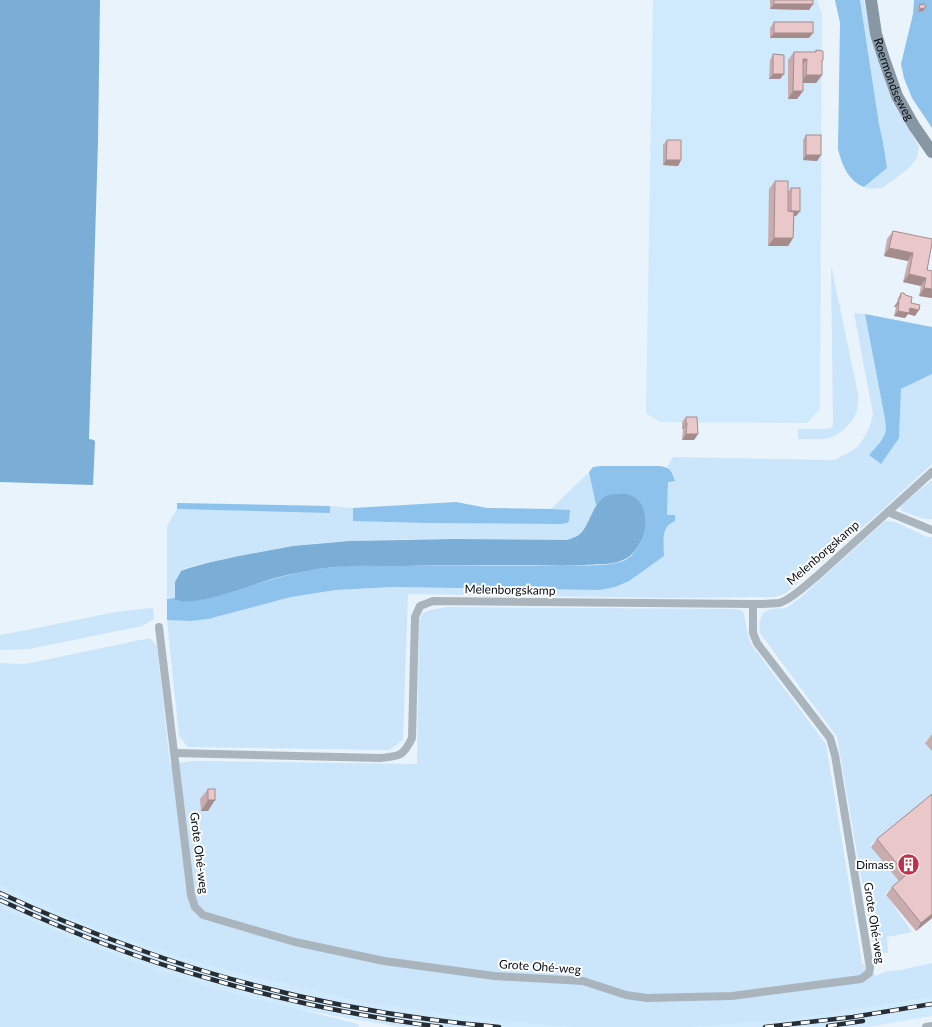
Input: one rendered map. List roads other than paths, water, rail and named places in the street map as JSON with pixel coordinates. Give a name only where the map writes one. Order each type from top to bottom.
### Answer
[{"type":"main road","name":"Roermondseweg","points":[[871,0],[876,34],[897,96],[914,126],[932,152]]},
{"type":"street","name":"Melenborgskamp","points":[[174,753],[380,758],[396,756],[407,749],[412,738],[415,617],[420,606],[433,601],[753,604],[781,602],[798,592],[816,577],[932,472]]},
{"type":"street","points":[[888,512],[932,530]]},
{"type":"street","name":"Grote Ohé-weg","points":[[159,627],[191,895],[194,907],[203,915],[296,942],[384,961],[494,976],[583,981],[626,995],[647,998],[732,996],[861,979],[869,973],[870,968],[835,754],[830,738],[757,643],[753,633],[753,604]]},
{"type":"street","points":[[926,1027],[932,1026]]},
{"type":"railway","points":[[0,893],[98,935],[221,976],[312,999],[359,1008],[405,1016],[499,1027]]},
{"type":"railway","points":[[0,900],[102,943],[154,962],[207,978],[294,1001],[353,1013],[441,1027]]},
{"type":"railway","points":[[765,1027],[853,1017],[932,1004]]},
{"type":"railway","points":[[828,1026],[863,1021]]},
{"type":"place","name":"Dimass","points":[[909,865]]}]
